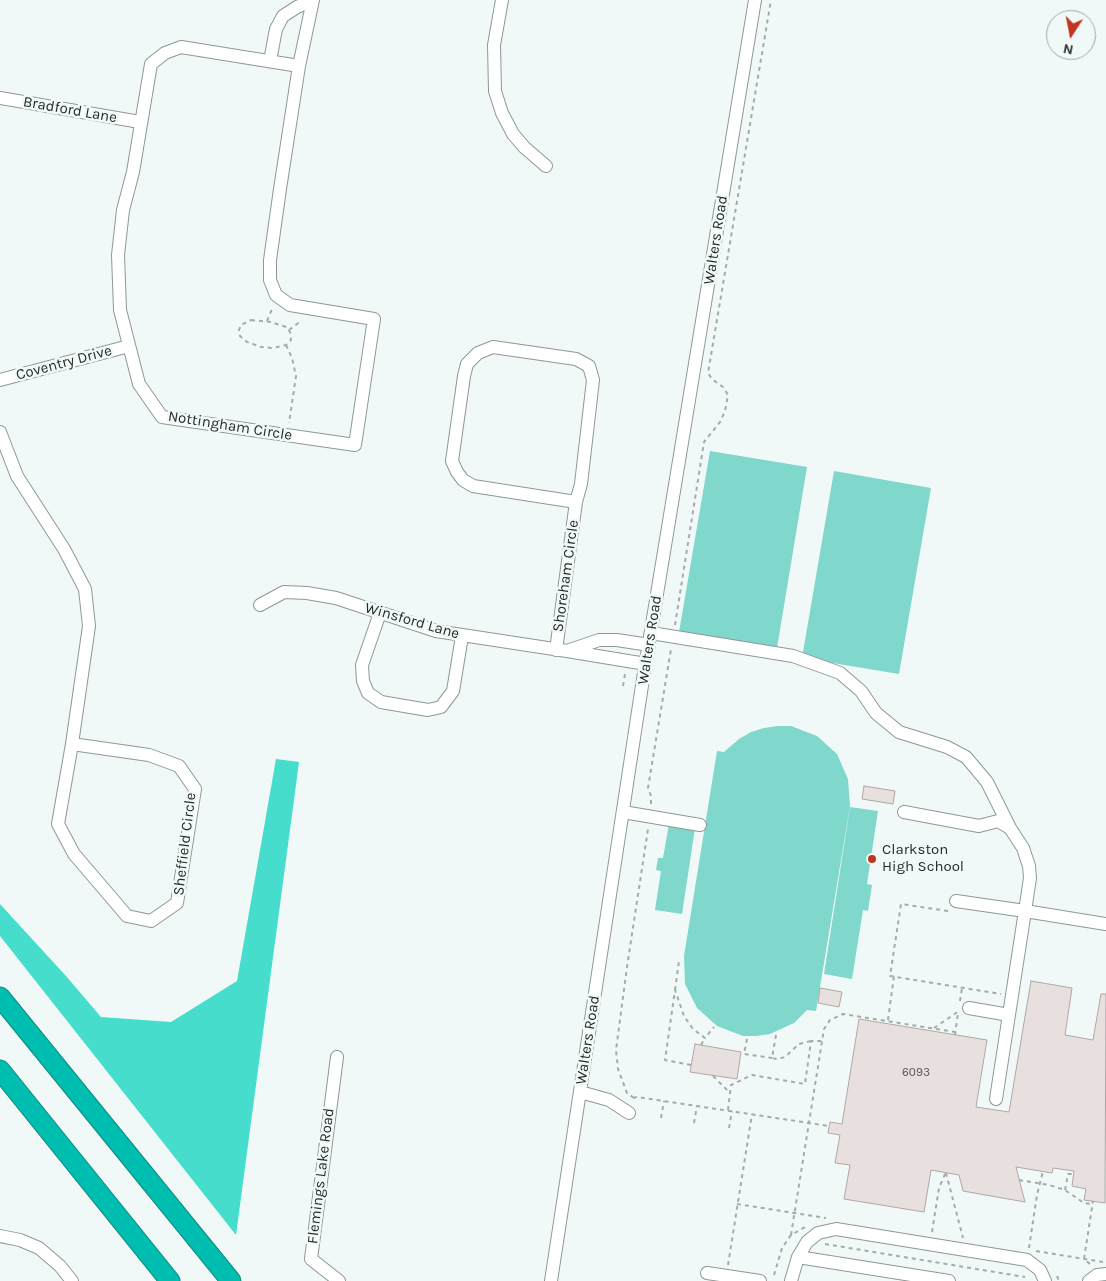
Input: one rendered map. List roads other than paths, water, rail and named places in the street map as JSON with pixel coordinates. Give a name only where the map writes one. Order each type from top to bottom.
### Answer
[{"type":"highway","points":[[0,996],[231,1281]]},
{"type":"highway","points":[[0,1070],[170,1281]]},
{"type":"street","points":[[270,62],[276,29],[283,16],[313,0]]},
{"type":"street","name":"Nottingham Circle","points":[[299,66],[182,47],[165,53],[150,64],[133,172],[123,210],[118,256],[120,310],[139,384],[162,416],[355,445],[374,319],[290,305],[276,295],[270,280],[270,260],[299,66],[313,0]]},
{"type":"street","points":[[502,0],[494,45],[495,91],[502,113],[513,134],[524,147],[546,166]]},
{"type":"street","name":"Walters Road","points":[[551,1281],[646,664],[755,0]]},
{"type":"street","name":"Bradford Lane","points":[[0,98],[140,122]]},
{"type":"street","name":"Coventry Drive","points":[[0,380],[129,346]]},
{"type":"street","name":"Shoreham Circle","points":[[562,650],[576,502],[593,380],[588,366],[576,360],[493,347],[478,353],[467,364],[464,376],[452,461],[457,472],[463,480],[473,486],[576,502]]},
{"type":"street","name":"Sheffield Circle","points":[[0,432],[17,476],[64,549],[85,589],[88,626],[72,744],[58,824],[74,854],[127,916],[151,921],[177,903],[194,789],[179,766],[149,755],[72,744]]},
{"type":"street","name":"Winsford Lane","points":[[260,605],[284,592],[307,592],[336,598],[436,631],[646,664]]},
{"type":"street","points":[[380,613],[362,666],[363,681],[368,694],[382,702],[428,710],[441,707],[453,691],[462,636]]},
{"type":"street","name":"Winsford Lane","points":[[562,650],[600,640],[650,639],[673,636],[793,656],[840,673],[861,691],[876,713],[899,732],[947,747],[966,757],[987,782],[1010,828],[1023,848],[1029,866],[1030,878],[1026,911],[1008,1014],[996,1099]]},
{"type":"street","points":[[623,812],[700,825]]},
{"type":"street","points":[[904,812],[979,826],[998,821],[1010,828]]},
{"type":"street","points":[[956,900],[1106,924]]},
{"type":"street","points":[[964,1010],[1008,1014]]},
{"type":"street","name":"Flemings Lake Road","points":[[337,1057],[311,1258],[339,1281]]},
{"type":"street","points":[[580,1092],[609,1100],[629,1114]]},
{"type":"street","points":[[791,1281],[798,1257],[807,1242],[818,1233],[836,1229],[1027,1260],[1040,1270],[1045,1281]]},
{"type":"street","points":[[0,1236],[20,1240],[39,1248],[60,1266],[72,1281]]},
{"type":"street","points":[[798,1257],[949,1281]]},
{"type":"street","points":[[707,1273],[760,1281]]},
{"type":"street","points":[[1089,1281],[1097,1274],[1106,1274]]},
{"type":"place","name":"Clarkston High School","points":[[872,859]]}]
